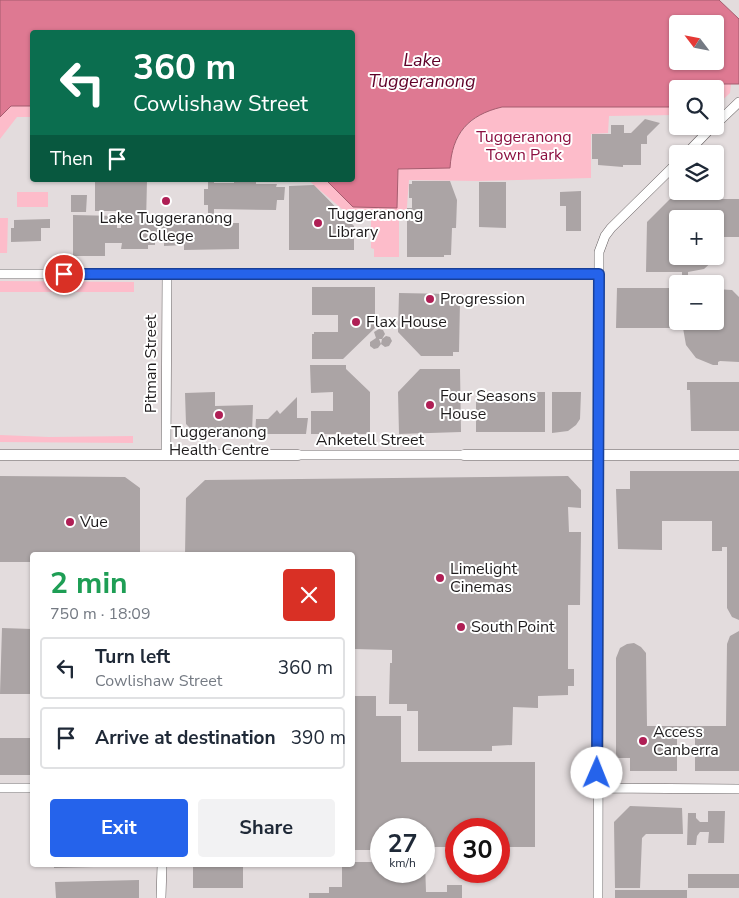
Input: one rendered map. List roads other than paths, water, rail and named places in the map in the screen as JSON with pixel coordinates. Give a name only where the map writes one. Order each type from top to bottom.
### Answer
[{"type":"street","points":[[724,116],[739,102]]},
{"type":"street","points":[[695,145],[705,135]]},
{"type":"street","points":[[598,898],[599,252],[605,236],[669,171]]},
{"type":"street","points":[[0,274],[599,274]]},
{"type":"street","name":"Pitman Street","points":[[166,455],[167,274]]},
{"type":"street","name":"Anketell Street","points":[[0,455],[739,456]]},
{"type":"street","points":[[0,788],[30,788]]},
{"type":"street","points":[[597,788],[739,789]]},
{"type":"street","points":[[161,898],[162,867]]},
{"type":"water","name":"Lake Tuggeranong","points":[[0,0],[719,0],[739,19],[739,84],[724,84],[724,80],[669,80],[669,107],[502,107],[490,111],[471,121],[458,136],[451,156],[450,168],[398,169],[397,208],[353,207],[328,182],[355,182],[355,30],[30,30],[30,106],[11,106],[0,117]]},
{"type":"place","name":"Lake Tuggeranong College","points":[[166,201]]},
{"type":"place","name":"Tuggeranong Library","points":[[318,223]]},
{"type":"place","name":"Progression","points":[[430,299]]},
{"type":"place","name":"Flax House","points":[[356,322]]},
{"type":"place","name":"Four Seasons House","points":[[430,405]]},
{"type":"place","name":"Tuggeranong Health Centre","points":[[219,415]]},
{"type":"place","name":"Vue","points":[[70,522]]},
{"type":"place","name":"Limelight Cinemas","points":[[440,578]]},
{"type":"place","name":"South Point","points":[[461,627]]},
{"type":"place","name":"Access Canberra","points":[[643,741]]},
{"type":"park label","name":"Tuggeranong Town Park","points":[[524,146]]}]
